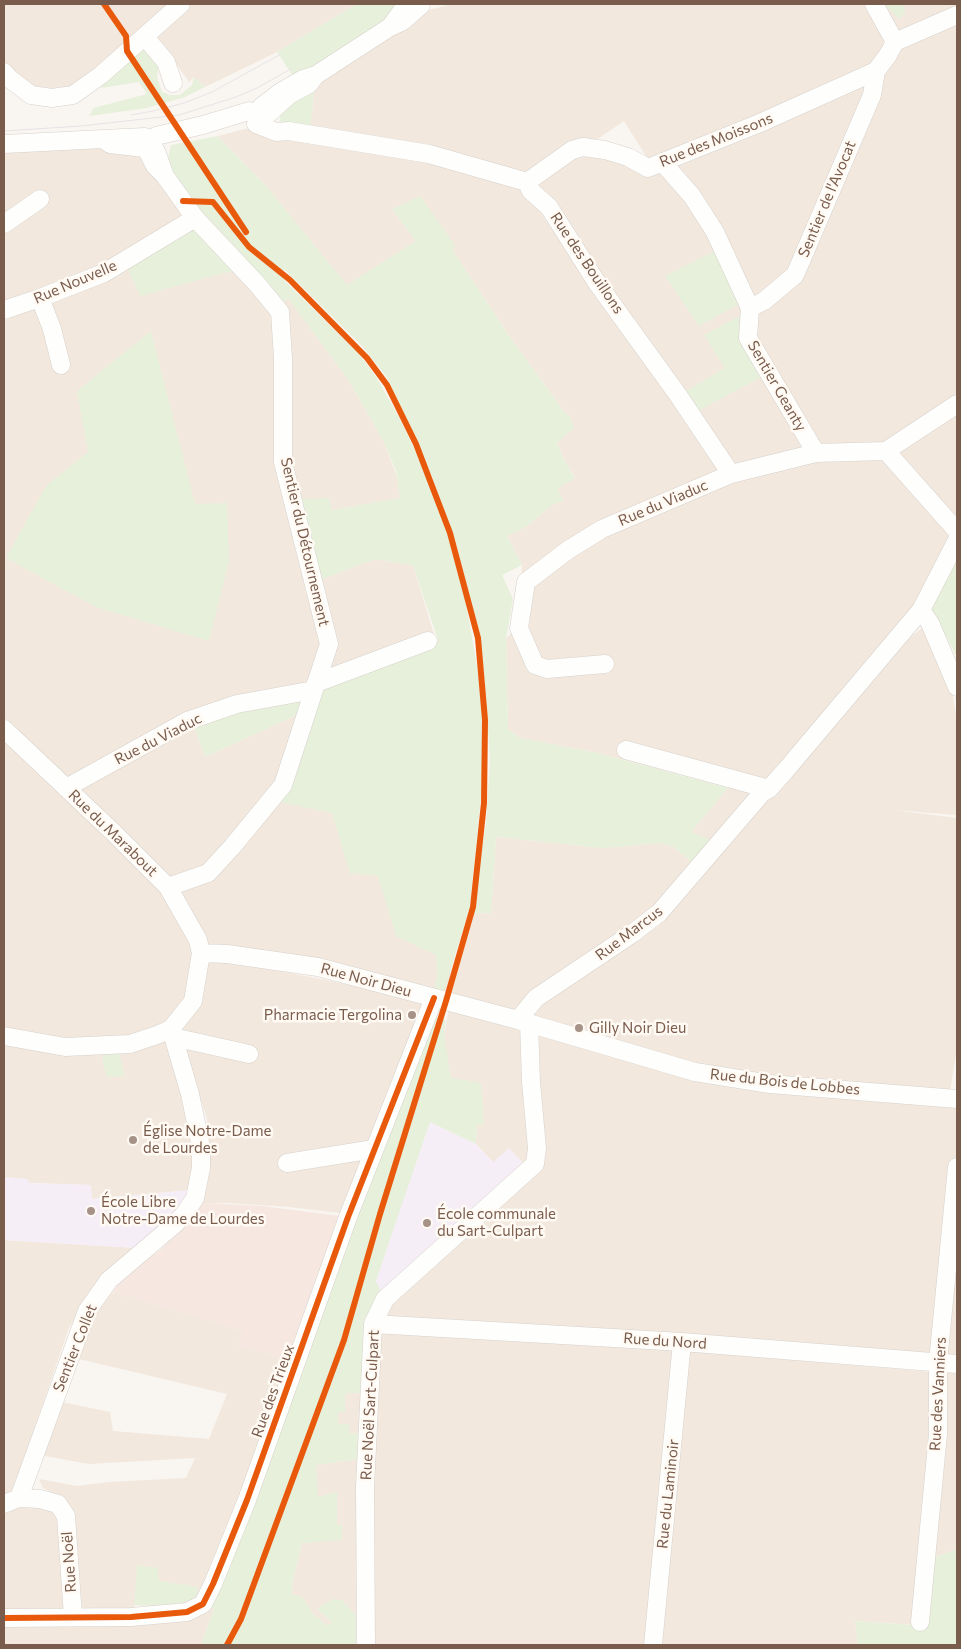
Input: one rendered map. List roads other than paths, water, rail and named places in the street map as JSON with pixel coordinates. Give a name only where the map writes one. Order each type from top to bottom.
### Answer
[{"type":"street","points":[[4,72],[31,95],[52,98],[73,95],[181,4]]},
{"type":"street","points":[[4,144],[103,139],[152,145],[203,126],[258,116],[309,84],[316,75],[390,27],[419,4]]},
{"type":"street","points":[[874,4],[894,42]]},
{"type":"street","points":[[876,71],[888,56],[894,42],[957,15]]},
{"type":"street","points":[[145,36],[166,62],[173,82]]},
{"type":"street","name":"Rue des Moissons","points":[[527,182],[572,150],[583,148],[606,150],[628,157],[648,168],[760,123],[876,71]]},
{"type":"street","name":"Sentier de l'Avocat","points":[[750,308],[764,301],[795,275],[872,95],[876,71]]},
{"type":"street","points":[[258,116],[289,132],[429,154],[527,182]]},
{"type":"street","name":"Sentier du Détournement","points":[[152,145],[156,166],[195,218],[257,284],[280,312],[283,462],[329,644],[283,785],[208,873],[168,887]]},
{"type":"street","name":"Sentier Geanty","points":[[662,162],[692,196],[715,232],[750,308],[748,338],[816,453]]},
{"type":"street","name":"Rue des Bouillons","points":[[527,182],[531,191],[549,207],[598,282],[731,474]]},
{"type":"street","points":[[4,224],[40,199]]},
{"type":"street","name":"Rue Nouvelle","points":[[4,310],[104,273],[195,218]]},
{"type":"street","points":[[40,298],[52,329],[61,365]]},
{"type":"street","points":[[957,404],[886,451],[957,531]]},
{"type":"street","name":"Rue du Viaduc","points":[[605,664],[547,669],[535,665],[519,628],[526,582],[568,550],[602,529],[731,474],[816,453],[886,451]]},
{"type":"street","name":"Rue Marcus","points":[[523,1021],[536,998],[633,933],[659,913],[762,793],[769,789],[921,610],[957,540]]},
{"type":"street","points":[[921,610],[930,623],[957,687]]},
{"type":"street","name":"Rue du Viaduc","points":[[66,788],[187,721],[237,704],[315,686],[428,641]]},
{"type":"street","name":"Rue du Marabout","points":[[4,729],[168,887],[198,940],[201,953]]},
{"type":"street","points":[[626,750],[769,789]]},
{"type":"street","points":[[172,1033],[193,1001],[201,953]]},
{"type":"street","name":"Rue Noir Dieu","points":[[201,953],[235,955],[318,967],[523,1021]]},
{"type":"street","name":"Rue des Trieux","points":[[4,1618],[131,1617],[187,1612],[203,1604],[247,1500],[348,1217],[434,998]]},
{"type":"street","name":"Rue du Bois de Lobbes","points":[[523,1021],[695,1072],[770,1084],[957,1099]]},
{"type":"street","name":"Rue Noël Sart-Culpart","points":[[366,1645],[365,1487],[373,1324],[385,1299],[534,1164],[536,1148],[531,1082],[523,1021]]},
{"type":"street","points":[[4,1036],[65,1047],[130,1044],[172,1033],[249,1054]]},
{"type":"street","name":"Sentier Collet","points":[[11,1501],[87,1311],[109,1280],[175,1224],[195,1198],[202,1168],[201,1147],[192,1103],[172,1033]]},
{"type":"street","points":[[287,1163],[374,1149]]},
{"type":"street","name":"Rue des Vanniers","points":[[920,1622],[938,1434],[938,1362],[957,1166]]},
{"type":"street","name":"Rue du Nord","points":[[373,1324],[682,1342],[957,1364]]},
{"type":"street","name":"Rue du Laminoir","points":[[653,1645],[682,1342]]},
{"type":"street","name":"Rue Noël","points":[[11,1501],[40,1498],[58,1504],[66,1516],[72,1617]]},
{"type":"tram line","points":[[131,115],[184,103],[212,92],[281,54]]},
{"type":"tram line","points":[[4,131],[81,126],[179,115],[236,97],[257,88],[291,69]]},
{"type":"place","name":"Pharmacie Tergolina","points":[[412,1015]]},
{"type":"place","name":"Gilly Noir Dieu","points":[[579,1028]]},
{"type":"place","name":"Église Notre-Dame de Lourdes","points":[[133,1140]]},
{"type":"place","name":"École Libre Notre-Dame de Lourdes","points":[[91,1211]]},
{"type":"place","name":"École communale du Sart-Culpart","points":[[427,1223]]}]
